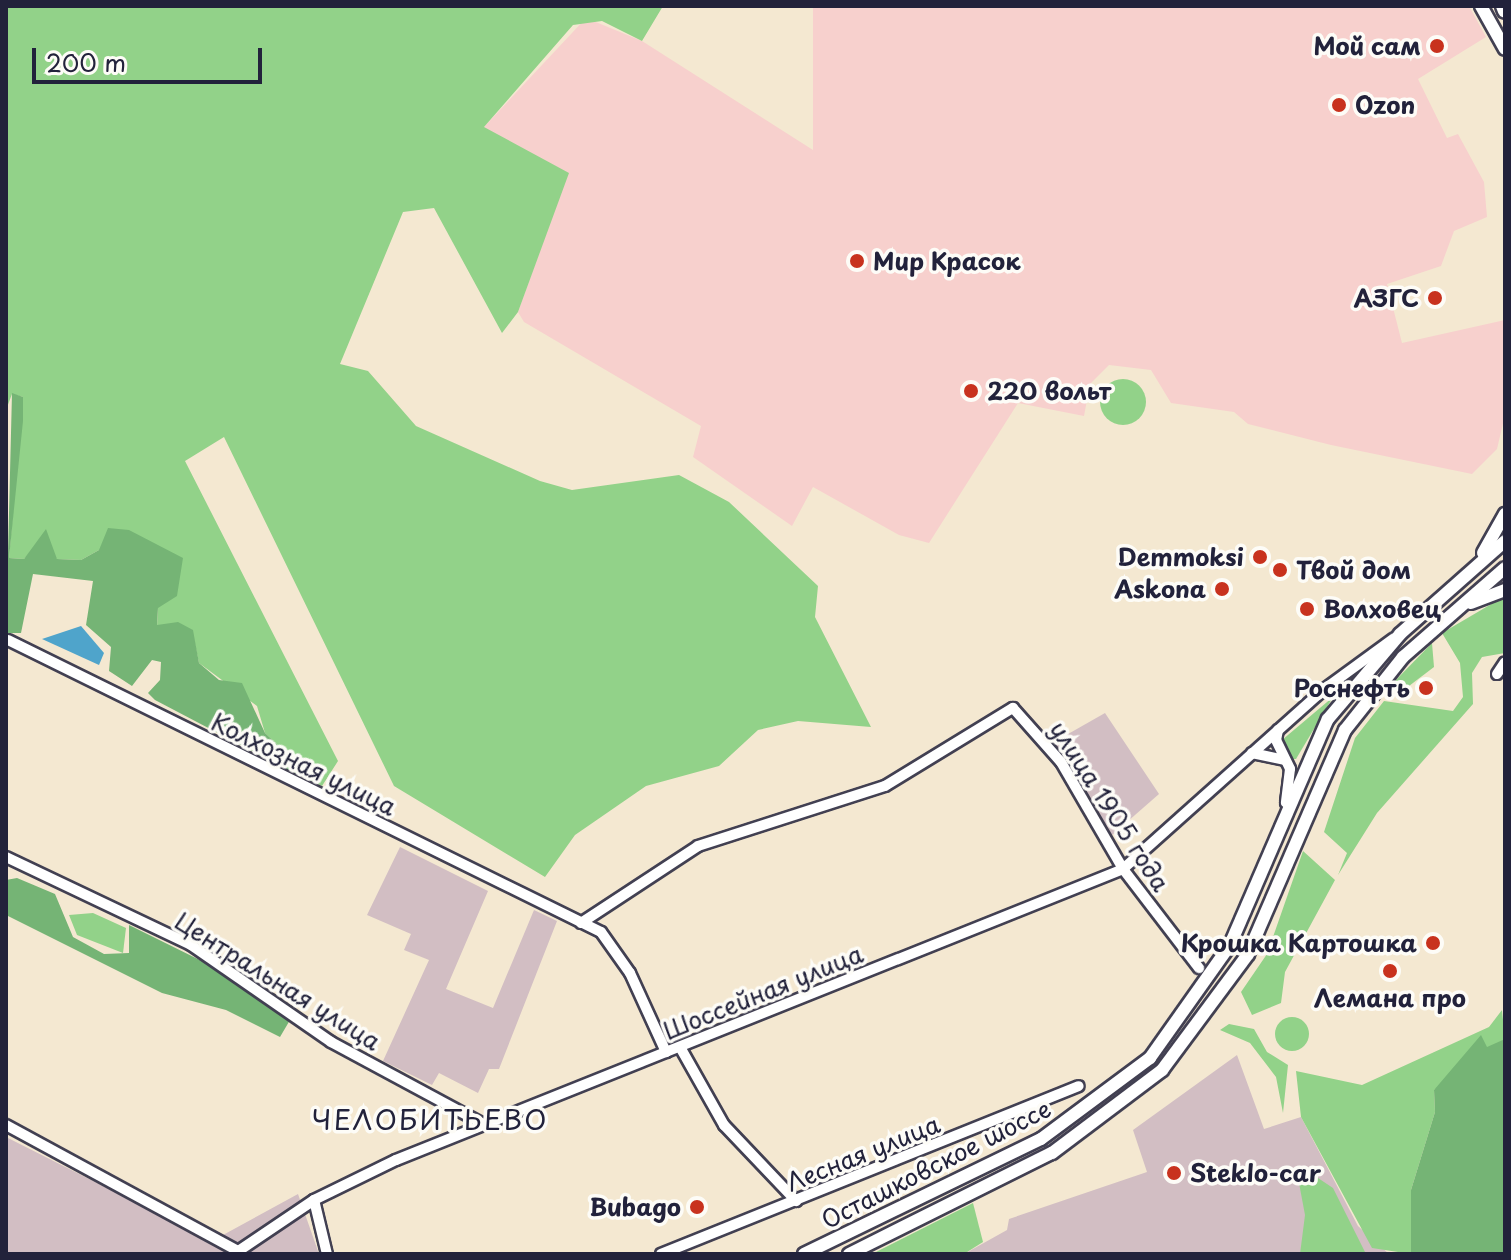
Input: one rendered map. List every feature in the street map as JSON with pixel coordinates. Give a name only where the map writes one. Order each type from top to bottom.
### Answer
[{"type":"main road","points":[[1481,6],[1505,49]]},
{"type":"main road","points":[[1460,579],[1505,514]]},
{"type":"main road","points":[[1460,579],[1505,541]]},
{"type":"main road","points":[[1441,620],[1505,568]]},
{"type":"main road","name":"Осташковское шоссе","points":[[804,1254],[1041,1139],[1150,1058],[1230,945],[1286,803],[1328,719],[1400,634],[1460,579]]},
{"type":"main road","points":[[1441,620],[1505,584]]},
{"type":"main road","points":[[1478,599],[1505,590]]},
{"type":"main road","name":"Осташковское шоссе","points":[[849,1254],[1052,1153],[1162,1070],[1248,954],[1345,730],[1441,620]]},
{"type":"street","name":"Шоссейная улица","points":[[236,1252],[314,1200],[483,1124],[1123,869],[1279,728],[1400,634]]},
{"type":"street","name":"Колхозная улица","points":[[8,640],[601,932]]},
{"type":"street","points":[[1497,674],[1505,662]]},
{"type":"street","name":"улица 1905 года","points":[[599,918],[645,877],[698,846],[885,786],[1013,708],[1061,762],[1123,869],[1199,968]]},
{"type":"street","points":[[1279,728],[1284,760],[1290,769],[1286,803]]},
{"type":"street","points":[[1252,753],[1284,760]]},
{"type":"street","name":"Центральная улица","points":[[6,857],[191,945],[331,1042],[483,1124]]},
{"type":"street","points":[[581,923],[599,918],[601,932],[630,973],[666,1052]]},
{"type":"street","points":[[680,1047],[724,1125],[796,1201]]},
{"type":"street","name":"Лесная улица","points":[[661,1254],[1079,1086]]},
{"type":"street","points":[[6,1125],[236,1252]]},
{"type":"street","points":[[314,1200],[327,1254]]},
{"type":"shaded area","points":[[813,6],[1469,6],[1486,37],[1418,79],[1447,138],[1458,134],[1484,182],[1487,217],[1454,231],[1441,266],[1387,284],[1402,343],[1505,320],[1505,415],[1497,449],[1472,474],[1331,445],[1248,424],[1234,412],[1171,403],[1151,370],[1109,365],[1090,384],[1084,416],[1018,403],[929,543],[899,535],[813,487],[792,526],[693,457],[701,426],[524,322],[518,312],[568,173],[483,128],[586,18],[642,41],[813,150]]},
{"type":"shaded area","points":[[1105,713],[1159,794],[1111,836],[1054,742]]},
{"type":"shaded area","points":[[400,847],[488,891],[446,989],[493,1008],[534,910],[557,921],[499,1069],[489,1069],[478,1093],[439,1073],[432,1085],[383,1061],[429,960],[404,950],[411,934],[367,915]]},
{"type":"shaded area","points":[[1237,1055],[1264,1129],[1301,1117],[1358,1226],[1389,1254],[964,1254],[1007,1230],[1009,1219],[1147,1172],[1133,1130]]},
{"type":"shaded area","points":[[6,1137],[212,1241],[298,1194],[319,1254],[6,1254]]},
{"type":"green space","points":[[6,6],[663,6],[642,41],[602,21],[573,25],[484,127],[569,173],[518,312],[502,333],[434,208],[403,212],[340,364],[368,371],[416,426],[540,481],[572,490],[679,475],[729,502],[818,586],[815,617],[871,727],[798,721],[758,730],[719,766],[646,786],[575,835],[545,877],[394,786],[224,437],[185,461],[338,761],[322,786],[292,772],[295,761],[265,733],[257,706],[199,663],[192,630],[157,626],[158,608],[99,550],[81,560],[57,559],[40,543],[24,559],[9,558],[23,397],[12,394],[6,410]]},
{"type":"green space","points":[[1123,379],[1139,386],[1146,402],[1139,418],[1123,425],[1107,418],[1100,402],[1107,386]]},
{"type":"green space","points":[[12,393],[23,397],[23,421],[9,558],[24,559],[46,529],[57,559],[81,560],[99,550],[108,528],[129,530],[183,558],[177,596],[158,608],[157,625],[178,622],[193,630],[199,663],[219,680],[242,683],[265,733],[295,761],[292,772],[155,700],[148,693],[160,680],[161,662],[152,660],[132,686],[109,671],[111,647],[86,625],[93,581],[33,574],[21,633],[6,633]]},
{"type":"green space","points":[[1505,596],[1505,653],[1482,657],[1472,673],[1473,704],[1377,813],[1338,875],[1347,853],[1324,832],[1355,738],[1384,701],[1453,711],[1463,697],[1460,663],[1442,633]]},
{"type":"green space","points":[[1432,643],[1434,667],[1409,686],[1392,684]]},
{"type":"green space","points":[[1333,697],[1296,759],[1289,759],[1282,740]]},
{"type":"green space","points":[[1303,851],[1335,880],[1285,972],[1281,1003],[1252,1015],[1241,992],[1267,954]]},
{"type":"green space","points":[[17,878],[55,894],[73,937],[104,954],[129,953],[129,925],[228,974],[290,1020],[280,1037],[226,1010],[162,993],[6,915],[6,880]]},
{"type":"green space","points":[[93,913],[126,928],[123,953],[77,935],[69,915]]},
{"type":"green space","points":[[1502,1010],[1505,1039],[1434,1090],[1435,1112],[1411,1190],[1411,1254],[1372,1248],[1301,1117],[1296,1071],[1362,1085],[1489,1027]]},
{"type":"green space","points":[[1292,1017],[1304,1022],[1309,1034],[1304,1046],[1292,1051],[1280,1046],[1275,1034],[1280,1022]]},
{"type":"green space","points":[[1229,1024],[1254,1029],[1267,1052],[1288,1065],[1283,1113],[1276,1077],[1250,1043],[1220,1030]]},
{"type":"green space","points":[[1481,1035],[1487,1047],[1505,1039],[1505,1254],[1411,1254],[1411,1190],[1435,1112],[1434,1090]]},
{"type":"green space","points":[[1318,1178],[1333,1188],[1366,1254],[1300,1254],[1305,1215],[1299,1183]]},
{"type":"green space","points":[[973,1203],[983,1242],[964,1254],[872,1254]]},
{"type":"water","points":[[81,626],[104,653],[99,665],[42,639]]},
{"type":"place","name":"Мой сам","points":[[1437,46]]},
{"type":"place","name":"Ozon","points":[[1339,105]]},
{"type":"place","name":"Мир Красок","points":[[857,261]]},
{"type":"place","name":"АЗГС","points":[[1435,298]]},
{"type":"place","name":"220 вольт","points":[[971,391]]},
{"type":"place","name":"Demmoksi","points":[[1260,557]]},
{"type":"place","name":"Твой дом","points":[[1280,570]]},
{"type":"place","name":"Askona","points":[[1222,589]]},
{"type":"place","name":"Волховец","points":[[1307,609]]},
{"type":"place","name":"Роснефть","points":[[1426,688]]},
{"type":"place","name":"Крошка Картошка","points":[[1433,943]]},
{"type":"place","name":"Лемана про","points":[[1390,971]]},
{"type":"place","name":"Steklo-car","points":[[1174,1173]]},
{"type":"place","name":"Bubago","points":[[697,1207]]},
{"type":"district","name":"ЧЕЛОБИТЬЕВО","points":[[430,1119]]}]
